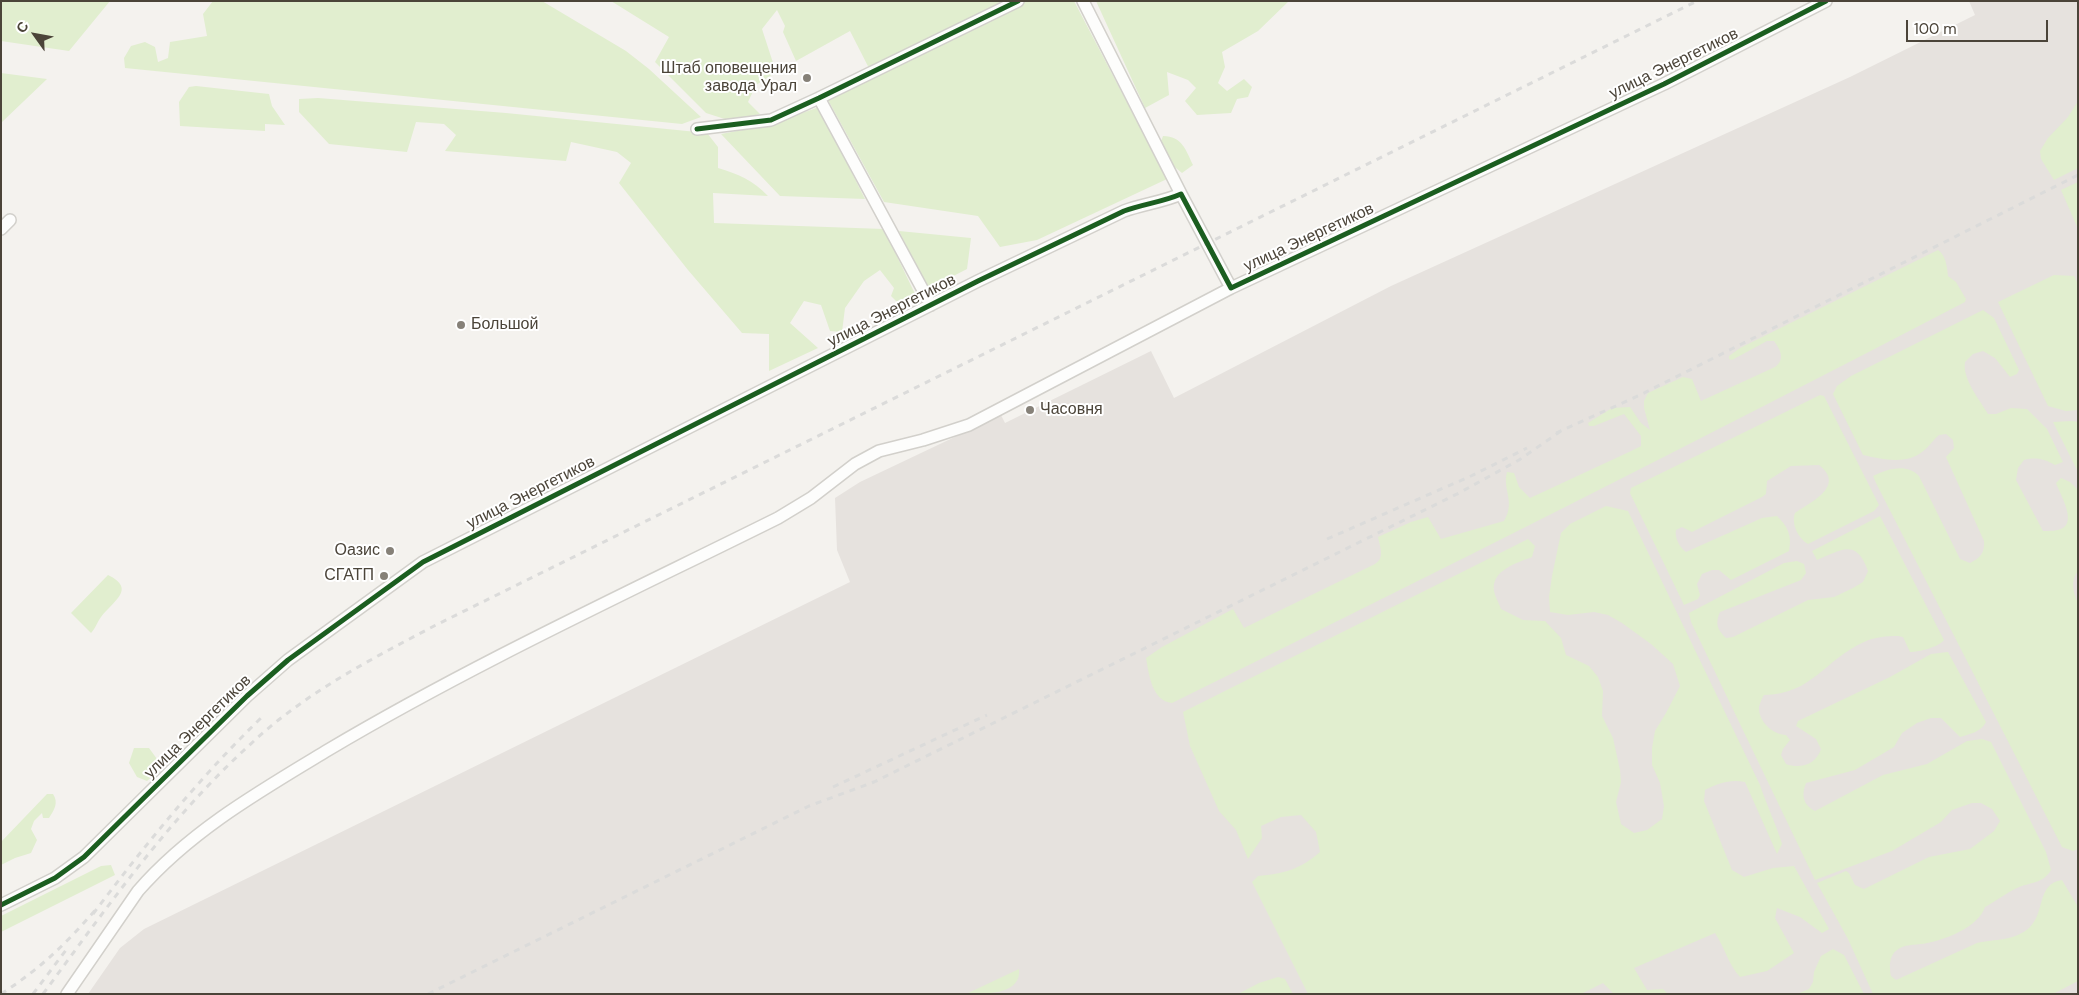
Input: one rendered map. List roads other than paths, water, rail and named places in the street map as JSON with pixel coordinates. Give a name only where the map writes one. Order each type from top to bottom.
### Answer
[{"type":"street","points":[[697,129],[771,120],[1018,1]]},
{"type":"street","points":[[1083,1],[1181,194]]},
{"type":"street","name":"улица Энергетиков","points":[[1,905],[55,878],[84,857],[247,696],[288,660],[423,562],[931,305],[1124,211],[1181,194],[1231,288],[1664,84],[1826,1]]},
{"type":"street","points":[[819,98],[931,305]]},
{"type":"street","points":[[1,229],[10,220]]},
{"type":"street","points":[[66,994],[138,891],[148,880],[188,842],[240,803],[386,716],[478,665],[778,518],[811,498],[855,464],[879,452],[969,425],[1231,288]]},
{"type":"railway","points":[[43,994],[137,868],[214,779],[274,724],[339,678],[434,626],[1697,1]]},
{"type":"railway","points":[[1556,433],[1640,395],[2078,175]]},
{"type":"railway","points":[[428,994],[809,806],[874,782],[1459,493],[1519,460],[1561,431]]},
{"type":"railway","points":[[1327,539],[1471,476],[1527,448]]},
{"type":"railway","points":[[833,787],[987,715]]},
{"type":"railway","points":[[93,914],[173,812],[262,717]]},
{"type":"railway","points":[[1,994],[29,975],[52,955],[97,908]]},
{"type":"railway","points":[[33,994],[69,946]]},
{"type":"place","name":"Штаб оповещения завода Урал","points":[[807,78]]},
{"type":"place","name":"Большой","points":[[461,325]]},
{"type":"place","name":"Часовня","points":[[1030,410]]},
{"type":"place","name":"Оазис","points":[[390,551]]},
{"type":"place","name":"СГАТП","points":[[384,576]]}]
